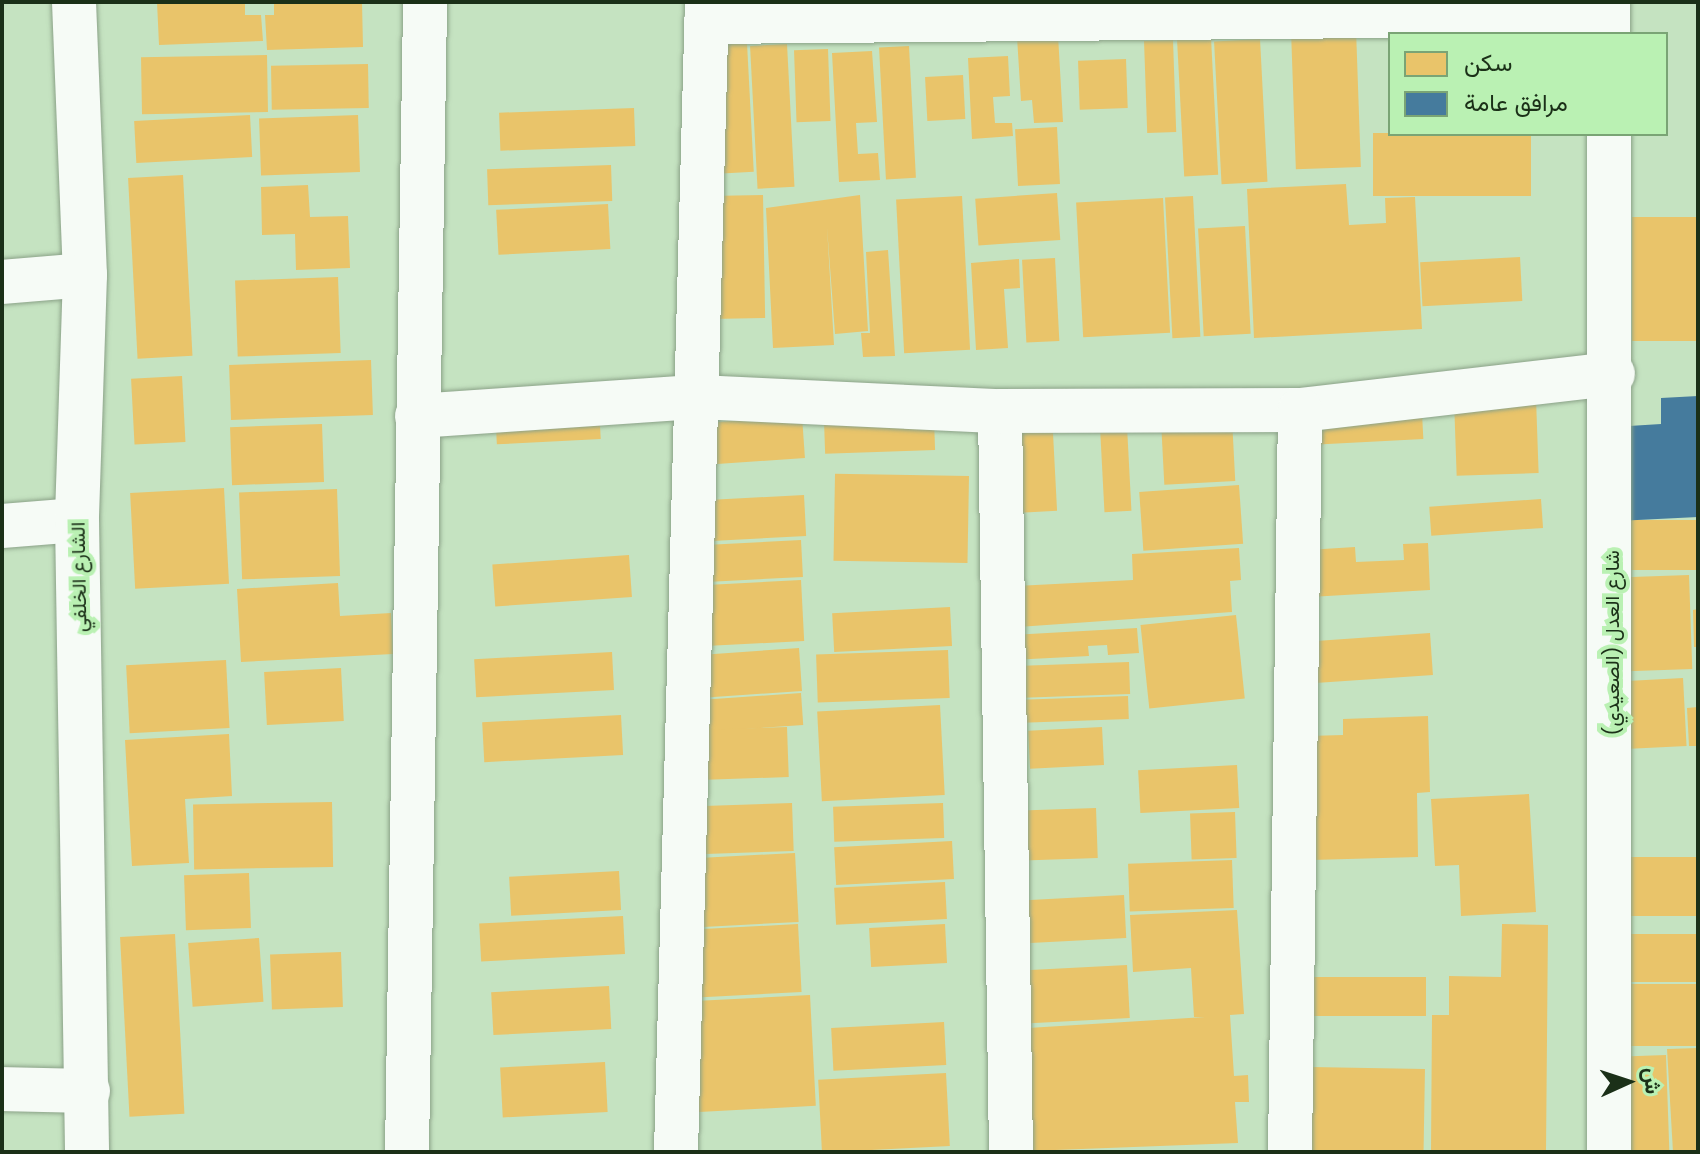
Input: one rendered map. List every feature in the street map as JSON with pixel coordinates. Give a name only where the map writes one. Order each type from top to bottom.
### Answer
[{"type":"street","name":"الشارع الخلفي","points":[[74,2],[85,275],[77,520],[87,1152]]},
{"type":"street","points":[[407,1152],[425,2]]},
{"type":"street","points":[[676,1152],[707,12],[1608,17]]},
{"type":"street","name":"شارع العدل (الصعيدي)","points":[[1609,136],[1613,374],[1609,1152]]},
{"type":"street","points":[[2,282],[85,275]]},
{"type":"street","points":[[417,416],[698,397],[1000,411],[1300,410],[1613,374]]},
{"type":"street","points":[[1290,1152],[1300,410]]},
{"type":"street","points":[[1000,411],[1011,1152]]},
{"type":"street","points":[[2,526],[77,520]]},
{"type":"street","points":[[2,1089],[88,1091]]},
{"type":"building: سكن","points":[[157,2],[245,2],[245,15],[261,15],[263,41],[159,45]]},
{"type":"building: سكن","points":[[274,2],[362,2],[363,47],[267,50],[265,15],[274,15]]},
{"type":"building: سكن","points":[[1356,29],[1361,167],[1296,169],[1291,31]]},
{"type":"building: سكن","points":[[1058,35],[1063,122],[1034,123],[1032,100],[1021,101],[1017,37]]},
{"type":"building: سكن","points":[[1211,38],[1218,175],[1184,177],[1177,40]]},
{"type":"building: سكن","points":[[1260,39],[1267,182],[1222,184],[1214,41]]},
{"type":"building: سكن","points":[[1173,40],[1176,132],[1147,133],[1144,41]]},
{"type":"building: سكن","points":[[747,43],[754,172],[695,175],[688,46]]},
{"type":"building: سكن","points":[[787,44],[794,187],[758,189],[750,46]]},
{"type":"building: سكن","points":[[909,46],[916,178],[886,179],[879,48]]},
{"type":"building: سكن","points":[[828,49],[831,121],[797,122],[794,50]]},
{"type":"building: سكن","points":[[872,51],[877,122],[856,123],[858,154],[878,153],[880,180],[839,182],[832,53]]},
{"type":"building: سكن","points":[[267,55],[268,112],[142,114],[141,57]]},
{"type":"building: سكن","points":[[1008,56],[1010,96],[993,97],[995,123],[1012,123],[1013,136],[972,139],[968,58]]},
{"type":"building: سكن","points":[[1126,59],[1128,108],[1080,110],[1078,61]]},
{"type":"building: سكن","points":[[368,64],[369,108],[272,110],[271,66]]},
{"type":"building: سكن","points":[[963,75],[965,119],[927,121],[925,77]]},
{"type":"building: سكن","points":[[634,108],[635,146],[500,151],[499,113]]},
{"type":"building: سكن","points":[[250,115],[252,157],[136,163],[134,121]]},
{"type":"building: سكن","points":[[358,115],[360,172],[261,175],[259,118]]},
{"type":"building: سكن","points":[[1057,127],[1060,184],[1018,186],[1015,129]]},
{"type":"building: سكن","points":[[1373,133],[1388,133],[1388,136],[1531,136],[1531,196],[1373,196]]},
{"type":"building: سكن","points":[[611,165],[612,201],[488,205],[487,169]]},
{"type":"building: سكن","points":[[183,175],[192,356],[138,359],[128,178]]},
{"type":"building: سكن","points":[[1346,184],[1349,225],[1386,223],[1385,198],[1415,197],[1422,329],[1254,338],[1247,189]]},
{"type":"building: سكن","points":[[308,185],[310,217],[348,216],[350,268],[296,270],[295,234],[262,235],[261,187]]},
{"type":"building: سكن","points":[[1057,193],[1060,240],[978,246],[975,199]]},
{"type":"building: سكن","points":[[763,195],[765,318],[698,319],[696,196]]},
{"type":"building: سكن","points":[[860,195],[868,331],[835,334],[827,227],[834,345],[773,348],[766,208]]},
{"type":"building: سكن","points":[[962,196],[970,350],[904,353],[896,199]]},
{"type":"building: سكن","points":[[1193,196],[1200,337],[1172,338],[1165,197]]},
{"type":"building: سكن","points":[[1163,198],[1170,333],[1083,337],[1076,203]]},
{"type":"building: سكن","points":[[608,204],[610,249],[499,255],[496,210]]},
{"type":"building: سكن","points":[[1632,217],[1698,217],[1698,341],[1632,341]]},
{"type":"building: سكن","points":[[1245,226],[1251,334],[1204,336],[1198,228]]},
{"type":"building: سكن","points":[[888,250],[895,356],[863,357],[861,333],[870,333],[866,252]]},
{"type":"building: سكن","points":[[1520,257],[1522,301],[1422,306],[1420,262]]},
{"type":"building: سكن","points":[[1055,258],[1059,341],[1026,343],[1022,260]]},
{"type":"building: سكن","points":[[1019,259],[1020,288],[1004,289],[1008,348],[976,350],[971,263]]},
{"type":"building: سكن","points":[[338,277],[341,353],[238,357],[235,281]]},
{"type":"building: سكن","points":[[371,360],[373,415],[231,420],[229,365]]},
{"type":"building: سكن","points":[[182,376],[185,442],[135,445],[131,379]]},
{"type":"building: سكن","points":[[598,387],[601,439],[497,444],[494,392]]},
{"type":"building: سكن","points":[[1421,394],[1423,439],[1309,445],[1306,400]]},
{"type":"building: سكن","points":[[1536,398],[1539,473],[1457,476],[1454,401]]},
{"type":"building: سكن","points":[[1126,407],[1131,511],[1104,512],[1099,408]]},
{"type":"building: سكن","points":[[1052,414],[1057,511],[1010,513],[1005,416]]},
{"type":"building: سكن","points":[[802,416],[805,458],[681,467],[678,425]]},
{"type":"building: سكن","points":[[934,419],[935,450],[825,454],[824,423]]},
{"type":"building: سكن","points":[[1232,419],[1235,481],[1164,485],[1161,423]]},
{"type":"building: سكن","points":[[322,424],[324,482],[232,485],[230,427]]},
{"type":"building: سكن","points":[[835,474],[969,476],[967,563],[834,561]]},
{"type":"building: سكن","points":[[1239,485],[1243,544],[1143,551],[1139,492]]},
{"type":"building: سكن","points":[[224,488],[229,584],[135,589],[130,493]]},
{"type":"building: سكن","points":[[337,489],[340,576],[242,579],[239,492]]},
{"type":"building: سكن","points":[[804,495],[806,536],[678,543],[676,502]]},
{"type":"building: سكن","points":[[1541,499],[1543,528],[1431,536],[1429,507]]},
{"type":"building: سكن","points":[[1619,520],[1698,520],[1698,570],[1619,570]]},
{"type":"building: سكن","points":[[801,540],[803,577],[673,584],[671,547]]},
{"type":"building: سكن","points":[[1428,543],[1430,590],[1310,597],[1307,550],[1355,547],[1356,562],[1404,560],[1403,544]]},
{"type":"building: سكن","points":[[1239,548],[1241,580],[1230,581],[1232,612],[1018,627],[1016,586],[1133,580],[1132,554]]},
{"type":"building: سكن","points":[[629,555],[632,597],[495,606],[492,565]]},
{"type":"building: سكن","points":[[1689,575],[1692,669],[1620,671],[1617,578]]},
{"type":"building: سكن","points":[[801,580],[804,641],[676,648],[673,587]]},
{"type":"building: سكن","points":[[338,583],[340,616],[391,613],[393,654],[241,662],[237,589]]},
{"type":"building: سكن","points":[[950,607],[952,646],[834,652],[832,613]]},
{"type":"building: سكن","points":[[1698,609],[1698,647],[1694,647],[1693,610]]},
{"type":"building: سكن","points":[[1236,615],[1245,699],[1149,709],[1141,625]]},
{"type":"building: سكن","points":[[1137,628],[1139,653],[1108,655],[1107,645],[1088,646],[1089,656],[1013,660],[1011,635]]},
{"type":"building: سكن","points":[[1430,633],[1433,675],[1308,684],[1305,642]]},
{"type":"building: سكن","points":[[799,648],[802,691],[674,700],[671,657]]},
{"type":"building: سكن","points":[[948,650],[950,698],[818,703],[816,655]]},
{"type":"building: سكن","points":[[612,652],[614,690],[476,697],[474,659]]},
{"type":"building: سكن","points":[[226,660],[230,728],[130,733],[126,665]]},
{"type":"building: سكن","points":[[1129,662],[1130,694],[1012,698],[1011,666]]},
{"type":"building: سكن","points":[[341,668],[344,721],[267,725],[264,672]]},
{"type":"building: سكن","points":[[1683,678],[1687,746],[1631,749],[1627,681]]},
{"type":"building: سكن","points":[[801,693],[803,725],[677,734],[674,702]]},
{"type":"building: سكن","points":[[1128,696],[1129,719],[1023,723],[1022,700]]},
{"type":"building: سكن","points":[[940,705],[945,795],[822,801],[817,711]]},
{"type":"building: سكن","points":[[1698,707],[1698,746],[1689,746],[1687,708]]},
{"type":"building: سكن","points":[[621,715],[623,755],[484,762],[482,722]]},
{"type":"building: سكن","points":[[1428,716],[1430,792],[1417,793],[1418,857],[1312,860],[1308,736],[1343,735],[1343,719]]},
{"type":"building: سكن","points":[[787,727],[789,777],[678,781],[676,731]]},
{"type":"building: سكن","points":[[1102,727],[1104,765],[1030,769],[1028,731]]},
{"type":"building: سكن","points":[[229,734],[232,796],[185,799],[189,863],[132,866],[125,740]]},
{"type":"building: سكن","points":[[1237,765],[1239,808],[1140,813],[1138,770]]},
{"type":"building: سكن","points":[[1529,794],[1536,912],[1461,916],[1459,865],[1435,866],[1431,799]]},
{"type":"building: سكن","points":[[332,802],[333,867],[194,869],[193,804]]},
{"type":"building: سكن","points":[[792,803],[794,851],[676,855],[674,807]]},
{"type":"building: سكن","points":[[943,803],[944,838],[834,842],[833,807]]},
{"type":"building: سكن","points":[[1096,808],[1098,858],[1024,861],[1022,811]]},
{"type":"building: سكن","points":[[1235,812],[1237,858],[1192,860],[1190,814]]},
{"type":"building: سكن","points":[[952,841],[954,879],[836,885],[834,847]]},
{"type":"building: سكن","points":[[795,853],[799,922],[680,928],[676,859]]},
{"type":"building: سكن","points":[[1617,857],[1698,857],[1698,916],[1617,916]]},
{"type":"building: سكن","points":[[1232,860],[1234,908],[1130,912],[1128,864]]},
{"type":"building: سكن","points":[[619,871],[621,910],[511,916],[509,877]]},
{"type":"building: سكن","points":[[249,873],[251,928],[186,930],[184,875]]},
{"type":"building: سكن","points":[[945,882],[947,919],[836,925],[834,888]]},
{"type":"building: سكن","points":[[1124,895],[1126,938],[1001,944],[999,902]]},
{"type":"building: سكن","points":[[1237,910],[1244,1014],[1230,1015],[1234,1076],[1248,1075],[1249,1102],[1235,1102],[1238,1143],[1005,1152],[998,1030],[1205,1017],[1194,1017],[1191,968],[1133,972],[1130,915]]},
{"type":"building: سكن","points":[[623,916],[625,954],[481,961],[479,924]]},
{"type":"building: سكن","points":[[798,924],[802,992],[683,998],[679,930]]},
{"type":"building: سكن","points":[[945,924],[947,963],[871,967],[869,928]]},
{"type":"building: سكن","points":[[1502,924],[1548,925],[1546,1152],[1431,1152],[1432,1015],[1449,1015],[1449,976],[1501,977]]},
{"type":"building: سكن","points":[[175,934],[184,1114],[129,1117],[120,937]]},
{"type":"building: سكن","points":[[1624,934],[1698,934],[1698,982],[1624,982]]},
{"type":"building: سكن","points":[[259,938],[263,1002],[193,1007],[188,943]]},
{"type":"building: سكن","points":[[341,952],[343,1007],[272,1009],[270,954]]},
{"type":"building: سكن","points":[[1127,965],[1130,1018],[1016,1024],[1013,971]]},
{"type":"building: سكن","points":[[1302,977],[1426,977],[1426,1016],[1302,1016]]},
{"type":"building: سكن","points":[[1628,984],[1698,984],[1698,1046],[1628,1046]]},
{"type":"building: سكن","points":[[609,986],[611,1029],[493,1035],[491,992]]},
{"type":"building: سكن","points":[[810,995],[816,1106],[676,1113],[670,1002]]},
{"type":"building: سكن","points":[[944,1022],[946,1065],[833,1071],[831,1028]]},
{"type":"building: سكن","points":[[1698,1048],[1698,1152],[1673,1152],[1667,1049]]},
{"type":"building: سكن","points":[[1666,1055],[1669,1152],[1613,1152],[1610,1057]]},
{"type":"building: سكن","points":[[605,1062],[608,1112],[503,1117],[500,1067]]},
{"type":"building: سكن","points":[[1311,1067],[1425,1069],[1424,1152],[1310,1152]]},
{"type":"building: سكن","points":[[946,1073],[950,1146],[822,1152],[818,1080]]},
{"type":"building: مرافق عامة","points":[[1698,396],[1698,517],[1617,521],[1613,427],[1661,424],[1661,398]]}]
